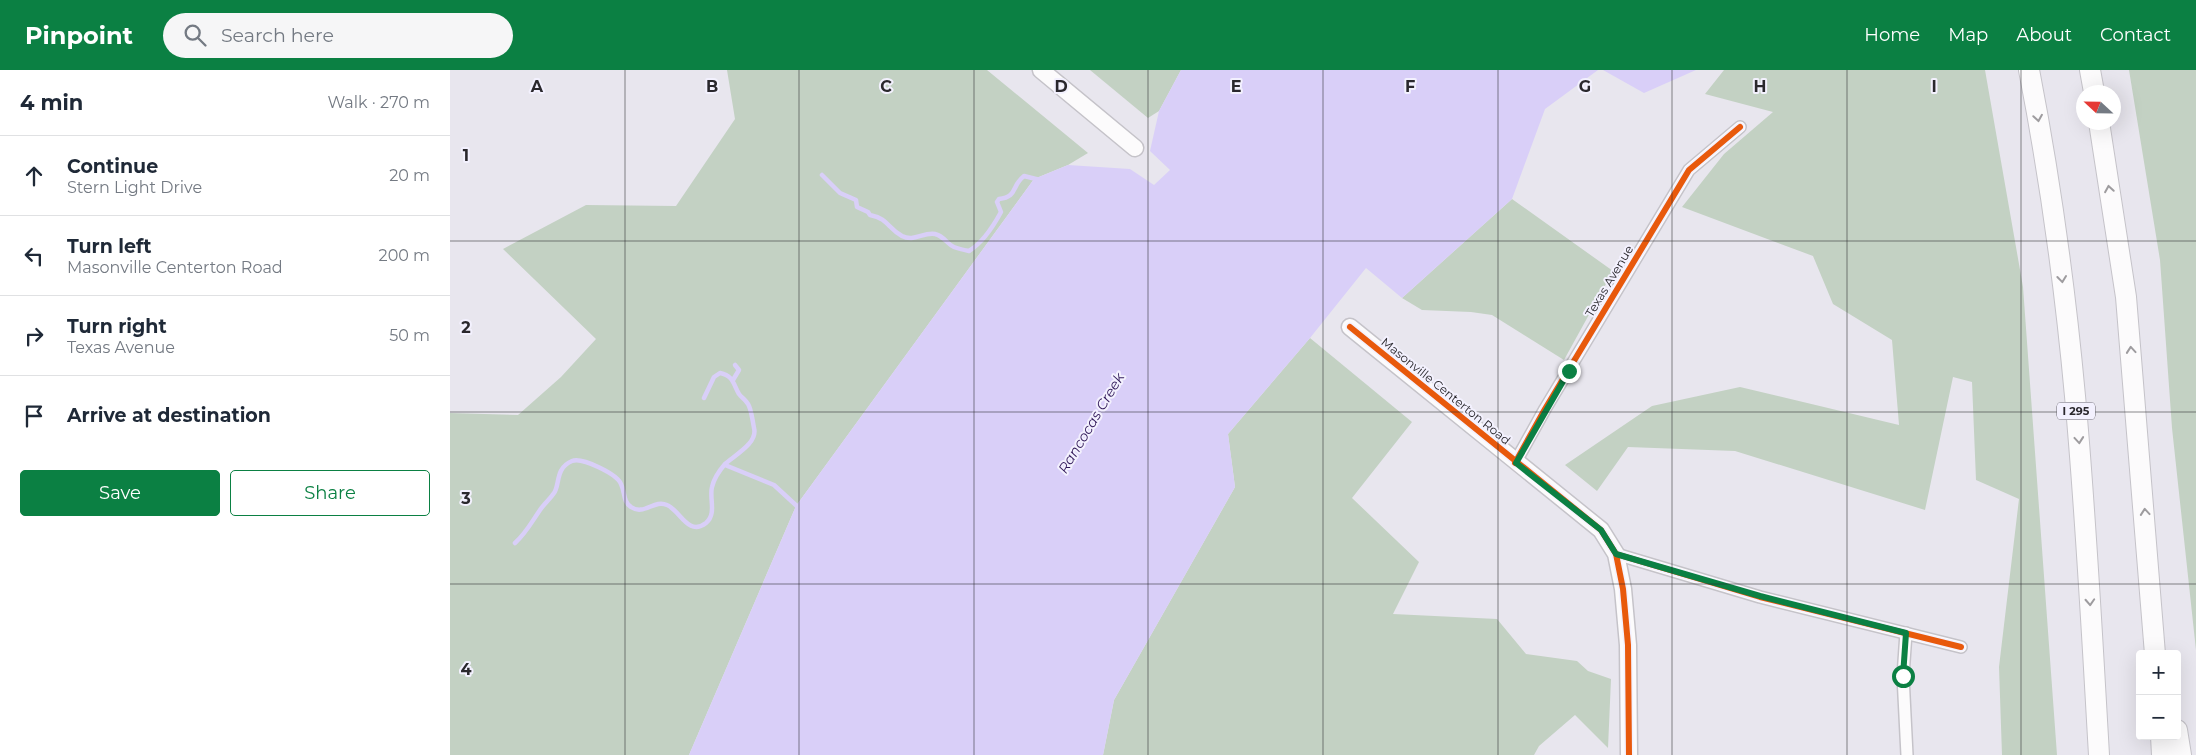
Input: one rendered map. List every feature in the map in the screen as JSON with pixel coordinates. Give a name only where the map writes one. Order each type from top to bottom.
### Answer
[{"type":"highway","name":"I 295","points":[[2029,70],[2053,218],[2072,363],[2085,516],[2100,755]]},
{"type":"highway","points":[[2090,70],[2093,85]]},
{"type":"highway","points":[[2100,130],[2126,297],[2149,560],[2155,650]]},
{"type":"highway","points":[[2149,560],[2163,650]]},
{"type":"highway","points":[[2161,740],[2162,755]]},
{"type":"highway","points":[[2179,740],[2181,755]]},
{"type":"street","points":[[1042,70],[1135,148]]},
{"type":"street","name":"Texas Avenue","points":[[1516,463],[1545,409],[1689,170],[1740,127]]},
{"type":"street","name":"Masonville Centerton Road","points":[[1350,328],[1601,530],[1616,554]]},
{"type":"street","points":[[1629,755],[1628,645],[1623,590],[1616,554],[1760,596],[1961,647]]},
{"type":"street","points":[[1906,633],[1903,676],[1907,755]]},
{"type":"green space","points":[[727,70],[987,70],[1088,153],[1068,165],[1034,179],[796,506],[689,755],[450,755],[450,413],[518,415],[561,377],[596,339],[503,249],[586,205],[676,206],[735,119]]},
{"type":"green space","points":[[1090,70],[1181,70],[1159,111],[1148,118]]},
{"type":"green space","points":[[1724,70],[1985,70],[2023,287],[2057,755],[2002,755],[1999,667],[2019,499],[1976,480],[1972,382],[1953,377],[1925,510],[1735,451],[1628,447],[1597,491],[1565,465],[1652,406],[1740,387],[1899,425],[1892,340],[1833,304],[1813,256],[1682,207],[1724,154],[1773,112],[1705,94]]},
{"type":"green space","points":[[2129,70],[2196,70],[2196,650],[2172,428],[2160,260]]},
{"type":"green space","points":[[1512,199],[1613,271],[1564,360],[1492,315],[1422,310],[1402,298]]},
{"type":"green space","points":[[1310,338],[1412,422],[1352,498],[1419,562],[1393,614],[1497,619],[1526,654],[1577,661],[1588,671],[1611,679],[1608,748],[1575,715],[1539,746],[1534,755],[1103,755],[1114,700],[1235,487],[1228,434]]},
{"type":"water","name":"Rancocas Creek","points":[[1181,70],[1598,70],[1545,109],[1512,199],[1402,298],[1366,268],[1310,338],[1228,434],[1235,487],[1114,700],[1103,755],[689,755],[796,506],[1034,179],[1068,165],[1130,169],[1154,185],[1170,170],[1150,151],[1159,111]]},
{"type":"water","points":[[1603,70],[1696,70],[1644,93]]},
{"type":"waterway","points":[[822,175],[840,193],[856,200],[857,207],[885,221],[902,236],[911,238],[935,234],[941,236],[954,247],[969,251],[983,239],[1001,212],[997,202],[999,199],[1009,196],[1024,176],[1040,180]]},
{"type":"waterway","points":[[733,380],[739,370],[735,365]]},
{"type":"waterway","points":[[515,543],[556,490],[560,472],[567,464],[577,460],[599,467],[618,480],[624,497],[631,507],[640,510],[658,504],[667,505],[689,525],[694,527],[706,523],[711,515],[711,491],[715,478],[725,464],[740,453],[753,439],[754,428],[749,406],[725,374],[720,373],[714,377],[704,398]]},
{"type":"waterway","points":[[725,465],[774,485],[800,509]]},
{"type":"cycle path","points":[[1515,463],[1545,409],[1689,170],[1740,127]]},
{"type":"cycle path","points":[[1350,327],[1601,530],[1616,554],[1623,589],[1628,645],[1629,755]]},
{"type":"cycle path","points":[[1616,554],[1760,597],[1961,647]]},
{"type":"route","points":[[1569,371],[1545,409],[1516,463],[1601,530],[1616,554],[1804,608],[1906,633],[1903,676]]}]
